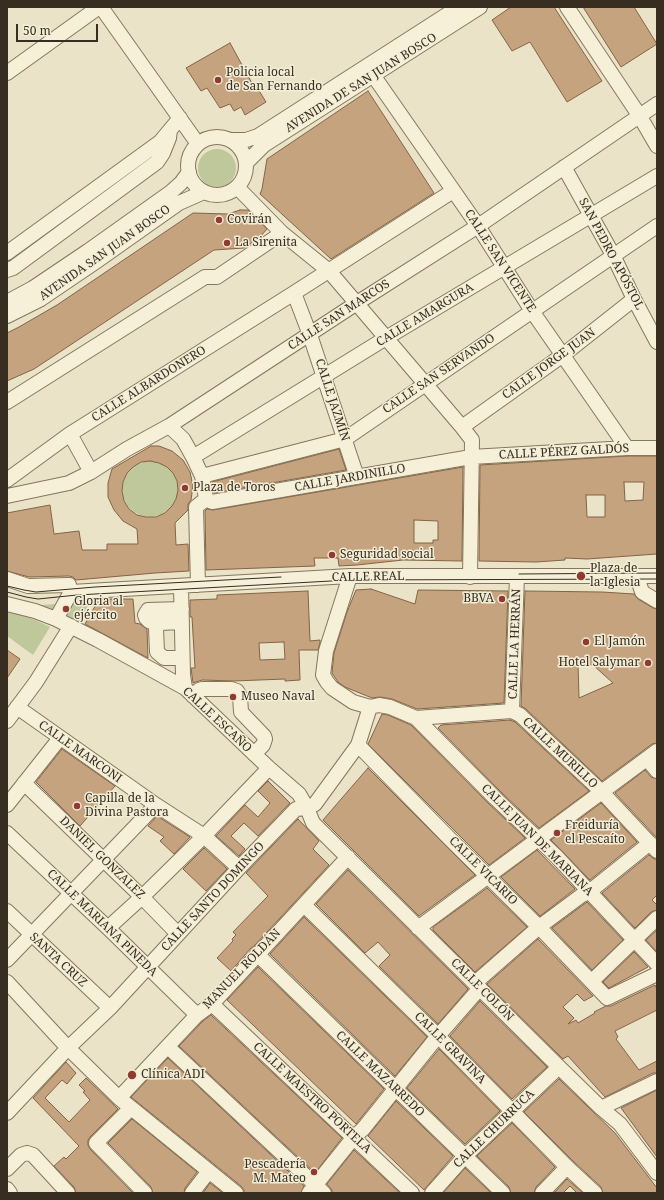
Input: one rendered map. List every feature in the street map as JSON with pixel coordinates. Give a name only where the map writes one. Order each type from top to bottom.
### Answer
[{"type":"street","points":[[7,73],[100,7],[198,144]]},
{"type":"street","name":"AVENIDA DE SAN JUAN BOSCO","points":[[231,140],[246,140],[258,136],[459,7]]},
{"type":"street","name":"AVENIDA DE SAN JUAN BOSCO","points":[[246,163],[264,145],[480,7]]},
{"type":"street","points":[[567,7],[639,115],[657,146]]},
{"type":"street","name":"CALLE SAN VICENTE","points":[[373,75],[407,119],[532,311],[626,448]]},
{"type":"street","name":"CALLE SAN MARCOS","points":[[7,496],[69,483],[91,472],[127,449],[169,426],[478,226],[657,104]]},
{"type":"street","points":[[7,253],[160,142],[180,118]]},
{"type":"street","points":[[7,270],[13,268],[157,162],[163,153],[169,138],[170,130]]},
{"type":"street","points":[[222,137],[231,140],[239,146],[244,154],[246,172],[242,180],[237,188],[221,195],[212,195],[204,192],[197,187],[189,172],[188,165],[193,150],[198,144],[206,139],[222,137]]},
{"type":"street","name":"SAN PEDRO APÓSTOL","points":[[564,167],[592,216],[657,342]]},
{"type":"street","name":"AVENIDA SAN JUAN BOSCO","points":[[7,302],[33,288],[159,201],[181,183],[189,172]]},
{"type":"street","name":"CALLE AMARGURA","points":[[193,456],[386,338],[657,176]]},
{"type":"street","points":[[237,188],[282,233],[328,271],[357,303],[472,440],[470,577]]},
{"type":"street","points":[[294,293],[453,190]]},
{"type":"street","name":"AVENIDA SAN JUAN BOSCO","points":[[7,316],[41,299],[91,266],[179,202],[204,192]]},
{"type":"street","name":"CALLE SAN SERVANDO","points":[[202,476],[345,439],[657,226]]},
{"type":"street","points":[[7,402],[205,277],[217,277],[282,233]]},
{"type":"street","name":"CALLE JAZMÍN","points":[[294,293],[310,334],[357,477]]},
{"type":"street","name":"CALLE ALBARDONERO","points":[[7,480],[70,434],[294,293]]},
{"type":"street","name":"CALLE JORGE JUAN","points":[[462,427],[562,355],[634,299]]},
{"type":"street","points":[[169,426],[183,439],[202,476],[206,499],[196,506],[198,584]]},
{"type":"street","points":[[70,434],[91,472]]},
{"type":"street","name":"CALLE PÉREZ GALDÓS","points":[[471,457],[626,448],[657,448]]},
{"type":"street","name":"CALLE JARDINILLO","points":[[206,499],[212,502],[471,457]]},
{"type":"street","name":"CALLE REAL","points":[[76,592],[350,576],[657,576]]},
{"type":"street","name":"CALLE MURILLO","points":[[350,576],[326,651],[323,675],[332,688],[353,702],[370,707],[390,707],[416,718],[512,711],[520,715],[602,792],[653,847]]},
{"type":"street","name":"CALLE LA HERRÁN","points":[[512,711],[517,576]]},
{"type":"street","points":[[637,576],[642,592],[657,600]]},
{"type":"street","points":[[7,579],[28,586],[69,585],[76,592],[56,619]]},
{"type":"street","points":[[181,586],[182,675],[189,692],[202,689],[231,689],[237,691],[240,696],[241,712],[264,736],[262,745],[254,754]]},
{"type":"street","name":"CALLE ESCAÑO","points":[[7,604],[35,610],[71,626],[189,692],[269,768],[299,794],[308,810]]},
{"type":"street","points":[[182,615],[160,623],[156,628],[157,652],[164,658],[182,658]]},
{"type":"street","points":[[7,721],[36,682],[71,626]]},
{"type":"street","name":"CALLE MARCONI","points":[[17,707],[156,805],[204,836],[239,868]]},
{"type":"street","name":"CALLE SANTO DOMINGO","points":[[7,1113],[68,1048],[110,1008],[239,868],[296,809],[308,810],[315,804],[358,745],[370,707]]},
{"type":"street","name":"CALLE JUAN DE MARIANA","points":[[416,718],[538,839],[657,964]]},
{"type":"street","points":[[7,805],[60,738]]},
{"type":"street","name":"CALLE VICARIO","points":[[358,745],[539,927],[607,998],[657,974]]},
{"type":"street","points":[[418,928],[652,755],[657,770]]},
{"type":"street","points":[[108,928],[204,836],[269,768]]},
{"type":"street","name":"DANIEL GONZALEZ","points":[[24,783],[104,859],[178,934]]},
{"type":"street","points":[[7,960],[156,805]]},
{"type":"street","name":"CALLE COLÓN","points":[[308,810],[313,823],[559,1067],[601,1108],[620,1124],[657,1173]]},
{"type":"street","name":"CALLE MARIANA PINEDA","points":[[7,832],[197,1015]]},
{"type":"street","points":[[168,1047],[316,1190],[322,1177],[354,1137],[363,1129],[477,985],[539,927],[582,895],[589,892],[653,847]]},
{"type":"street","name":"MANUEL ROLDÁN","points":[[119,1098],[197,1015],[212,1004],[348,857]]},
{"type":"street","name":"CALLE GRAVINA","points":[[304,905],[513,1110],[567,1167],[595,1193]]},
{"type":"street","name":"SANTA CRUZ","points":[[7,911],[110,1008]]},
{"type":"street","points":[[592,981],[657,918]]},
{"type":"street","name":"CALLE MAZARREDO","points":[[257,954],[503,1193]]},
{"type":"street","points":[[7,982],[68,1048],[119,1098],[236,1193]]},
{"type":"street","name":"CALLE MAESTRO PORTELA","points":[[212,1004],[412,1193]]},
{"type":"street","name":"CALLE CHURRUCA","points":[[432,1193],[465,1156],[559,1067]]},
{"type":"street","points":[[601,1108],[657,1081]]},
{"type":"street","points":[[131,1108],[96,1143],[145,1193]]},
{"type":"street","points":[[7,1169],[21,1155],[27,1153],[33,1155],[68,1193]]},
{"type":"street","points":[[542,1193],[567,1167]]},
{"type":"street","points":[[192,1193],[209,1171]]},
{"type":"street","points":[[7,1190],[10,1193]]},
{"type":"green space","points":[[213,149],[221,149],[231,154],[235,161],[235,175],[231,182],[221,187],[213,187],[203,182],[201,179],[198,172],[198,164],[203,154],[206,152]]},
{"type":"green space","points":[[150,461],[161,463],[170,469],[176,478],[178,489],[176,500],[170,509],[161,515],[150,517],[139,515],[130,509],[124,500],[122,489],[124,478],[130,469],[139,463]]},
{"type":"green space","points":[[90,602],[79,622],[41,605]]},
{"type":"green space","points":[[7,610],[18,613],[50,627],[33,655],[7,636]]},
{"type":"building","points":[[511,7],[554,7],[602,81],[567,102],[530,42],[512,51],[492,20]]},
{"type":"building","points":[[583,7],[634,7],[657,44],[621,67]]},
{"type":"building","name":"Policia local de San Fernando","points":[[230,43],[253,85],[255,84],[266,102],[245,115],[241,107],[234,111],[230,104],[220,108],[207,88],[201,91],[186,68]]},
{"type":"building","points":[[368,91],[434,193],[331,259],[260,194],[267,159]]},
{"type":"building","points":[[240,210],[248,210],[267,229],[260,237],[244,248],[214,250],[34,369],[7,381],[7,333],[57,305],[193,213],[228,214]]},
{"type":"building","points":[[151,446],[159,446],[172,451],[183,460],[190,472],[193,486],[191,500],[188,504],[188,510],[175,523],[176,545],[188,544],[189,571],[76,580],[69,576],[29,577],[7,571],[7,513],[50,505],[54,534],[79,531],[82,550],[107,550],[107,544],[138,544],[137,529],[123,521],[114,510],[108,497],[108,483],[112,469]],"holes":[[[150,461],[167,467],[173,473],[177,481],[178,490],[176,499],[165,513],[156,517],[137,515],[129,509],[124,501],[122,491],[123,482],[127,473],[141,462]]]},
{"type":"building","points":[[339,449],[346,470],[214,493],[212,482]]},
{"type":"building","points":[[627,456],[657,456],[657,554],[587,559],[565,558],[565,560],[536,562],[479,561],[480,465]],"holes":[[[624,482],[644,482],[643,500],[625,501]],[[586,495],[605,495],[605,517],[587,517]]]},
{"type":"building","points":[[463,467],[462,561],[403,560],[339,566],[338,558],[314,558],[315,566],[206,570],[205,511],[207,509],[213,510]],"holes":[[[414,520],[438,521],[438,540],[433,540],[433,543],[414,543]]]},
{"type":"building","points":[[371,589],[415,604],[418,590],[508,591],[504,703],[417,709],[392,699],[380,697],[372,698],[345,687],[338,682],[332,673],[334,653],[347,612],[356,590]]},
{"type":"building","points":[[308,591],[310,641],[320,640],[320,643],[318,650],[299,650],[300,680],[202,680],[193,683],[191,668],[195,668],[192,617],[190,617],[190,600],[217,599],[217,595]],"holes":[[[284,642],[285,659],[260,660],[259,643]]]},
{"type":"building","points":[[525,591],[634,594],[638,599],[657,609],[657,743],[652,744],[602,781],[521,706]],"holes":[[[578,664],[593,665],[613,683],[579,698]]]},
{"type":"building","points":[[99,599],[133,599],[135,623],[140,624],[147,629],[148,658],[85,624]]},
{"type":"building","points":[[7,650],[20,659],[7,678]]},
{"type":"building","points":[[382,714],[411,725],[525,838],[489,865],[368,744]]},
{"type":"building","points":[[510,720],[515,722],[589,791],[539,828],[438,728],[441,725]]},
{"type":"building","name":"Capilla de la Divina Pastora","points":[[62,749],[115,786],[80,826],[36,782]]},
{"type":"building","points":[[368,768],[475,875],[419,916],[323,820]]},
{"type":"building","points":[[645,770],[651,777],[657,779],[657,838],[615,793]]},
{"type":"building","points":[[268,781],[290,803],[258,836],[244,823],[231,836],[245,849],[239,856],[216,836],[245,805],[258,817],[270,803],[258,791]]},
{"type":"building","points":[[601,803],[637,842],[590,880],[551,840]]},
{"type":"building","points":[[157,816],[190,837],[174,854],[160,841],[164,837],[148,826]]},
{"type":"building","points":[[298,819],[319,841],[313,849],[329,865],[231,971],[217,958],[233,941],[232,939],[236,935],[233,932],[268,896],[246,873]]},
{"type":"building","points":[[204,848],[227,869],[206,891],[183,869]]},
{"type":"building","points":[[537,850],[575,889],[540,916],[501,877]]},
{"type":"building","points":[[649,855],[654,859],[657,859],[657,895],[652,900],[657,905],[657,910],[651,912],[635,928],[602,893]]},
{"type":"building","points":[[348,870],[468,989],[438,1024],[379,966],[390,955],[378,942],[365,953],[316,904]]},
{"type":"building","points":[[487,888],[527,927],[475,972],[433,930],[433,927]]},
{"type":"building","points":[[587,902],[623,940],[592,970],[552,928]]},
{"type":"building","points":[[304,917],[427,1037],[395,1076],[270,954]]},
{"type":"building","points":[[657,930],[657,952],[646,940]]},
{"type":"building","points":[[538,939],[593,996],[584,1001],[577,994],[563,1007],[574,1018],[568,1024],[576,1020],[578,1023],[606,1006],[611,1006],[655,985],[657,989],[657,1010],[615,1031],[618,1037],[616,1039],[639,1070],[657,1061],[657,1073],[653,1073],[605,1097],[568,1056],[563,1059],[487,984]]},
{"type":"building","points":[[634,952],[648,967],[609,988],[603,982]]},
{"type":"building","points":[[258,967],[384,1089],[356,1124],[227,1000]]},
{"type":"building","points":[[480,1001],[547,1067],[512,1099],[450,1036]]},
{"type":"building","points":[[211,1015],[342,1138],[315,1173],[179,1046],[203,1021]]},
{"type":"building","points":[[439,1049],[500,1111],[465,1144],[407,1088]]},
{"type":"building","points":[[168,1058],[304,1186],[301,1193],[244,1193],[241,1186],[131,1097]]},
{"type":"building","points":[[66,1062],[76,1073],[67,1084],[62,1080],[45,1098],[69,1122],[90,1100],[83,1092],[85,1091],[79,1085],[86,1078],[118,1109],[90,1137],[88,1140],[88,1145],[90,1149],[133,1193],[76,1193],[74,1187],[54,1166],[64,1157],[66,1159],[79,1146],[33,1098]]},
{"type":"building","points":[[559,1079],[615,1133],[657,1188],[657,1193],[603,1193],[601,1187],[524,1112]]},
{"type":"building","points":[[657,1090],[657,1157],[621,1108]]},
{"type":"building","points":[[396,1101],[453,1156],[424,1190],[368,1136]]},
{"type":"building","points":[[132,1119],[197,1172],[185,1188],[184,1193],[153,1193],[151,1187],[108,1143]]},
{"type":"building","points":[[512,1123],[555,1167],[536,1187],[534,1193],[511,1193],[509,1187],[477,1156]]},
{"type":"building","points":[[354,1150],[400,1193],[332,1193],[332,1190],[327,1184]]},
{"type":"building","points":[[465,1168],[491,1193],[443,1193]]},
{"type":"building","points":[[567,1179],[583,1193],[577,1193],[570,1186],[563,1193],[554,1193]]},
{"type":"building","points":[[210,1183],[223,1193],[203,1193]]},
{"type":"tram line","points":[[519,574],[657,573]]},
{"type":"tram line","points":[[7,586],[36,592],[95,587],[281,577]]},
{"type":"tram line","points":[[7,592],[38,599],[77,595],[349,580],[657,579]]},
{"type":"place","name":"Policia local de San Fernando","points":[[218,80]]},
{"type":"place","name":"Covirán","points":[[219,220]]},
{"type":"place","name":"La Sirenita","points":[[227,243]]},
{"type":"place","name":"Plaza de Toros","points":[[185,488]]},
{"type":"place","name":"Seguridad social","points":[[332,555]]},
{"type":"place","name":"Plaza de la Iglesia","points":[[581,576]]},
{"type":"place","name":"BBVA","points":[[502,599]]},
{"type":"place","name":"Gloria al ejército","points":[[66,609]]},
{"type":"place","name":"El Jamón","points":[[586,642]]},
{"type":"place","name":"Hotel Salymar","points":[[648,663]]},
{"type":"place","name":"Museo Naval","points":[[233,697]]},
{"type":"place","name":"Capilla de la Divina Pastora","points":[[77,806]]},
{"type":"place","name":"Freiduría el Pescaíto","points":[[557,833]]},
{"type":"place","name":"Clínica ADI","points":[[132,1075]]},
{"type":"place","name":"Pescadería M. Mateo","points":[[314,1172]]}]
